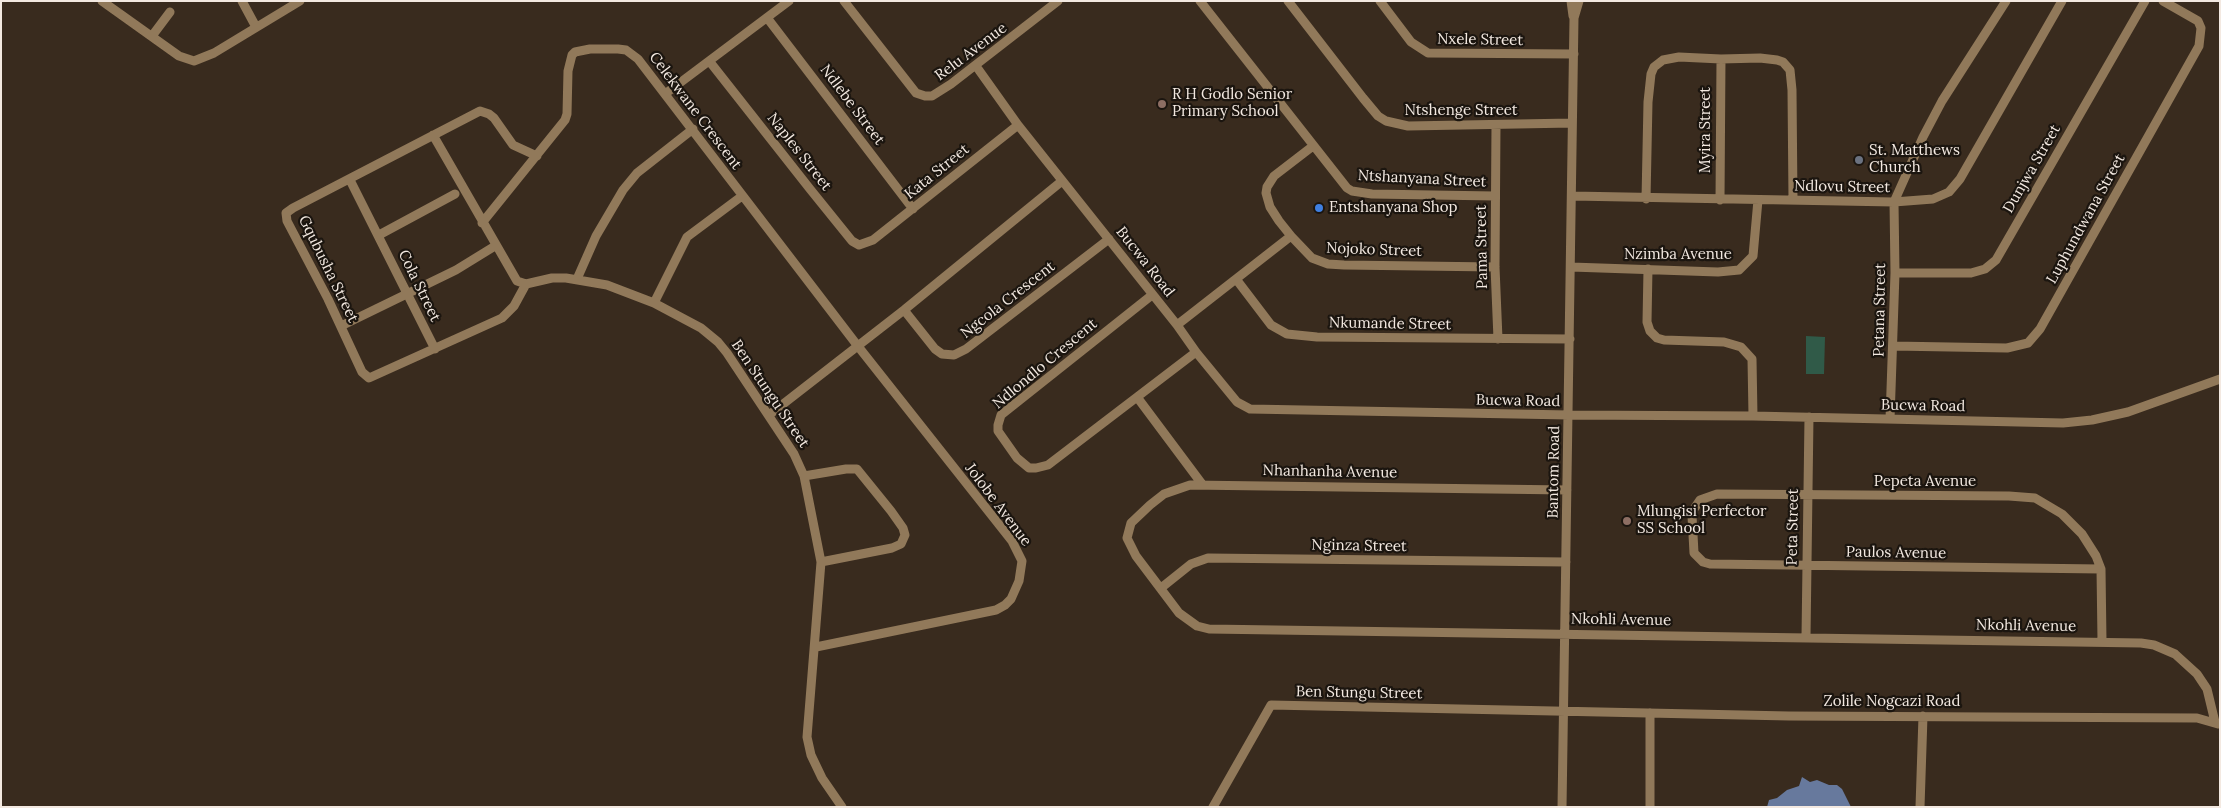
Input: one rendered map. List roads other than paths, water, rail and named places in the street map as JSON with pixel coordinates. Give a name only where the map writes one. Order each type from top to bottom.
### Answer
[{"type":"street","points":[[102,1],[179,56],[194,60],[214,52],[300,1]]},
{"type":"street","points":[[242,1],[256,27]]},
{"type":"street","points":[[665,94],[768,19],[789,1]]},
{"type":"street","name":"Relu Avenue","points":[[844,1],[920,96],[932,96],[976,66],[1058,1]]},
{"type":"street","name":"Ntshanyana Street","points":[[1200,1],[1347,188],[1352,191],[1372,194],[1494,196]]},
{"type":"street","name":"Ntshenge Street","points":[[1288,1],[1363,98],[1378,116],[1386,121],[1408,126],[1572,124]]},
{"type":"street","name":"Nxele Street","points":[[1380,1],[1411,42],[1428,53],[1574,54]]},
{"type":"street","name":"Bantom Road","points":[[1562,807],[1574,54],[1574,18],[1570,1]]},
{"type":"street","name":"Bantom Road","points":[[1574,18],[1579,1]]},
{"type":"street","points":[[1894,202],[1923,136],[1942,101],[2006,1]]},
{"type":"street","name":"Ndlovu Street","points":[[1572,196],[1646,199],[1894,202],[1934,200],[1954,187],[2062,1]]},
{"type":"street","name":"Dunjwa Street","points":[[1895,273],[1971,273],[1985,269],[1996,260],[2145,1]]},
{"type":"street","name":"Luphundwana Street","points":[[1893,346],[2007,348],[2028,343],[2040,329],[2199,46],[2201,28],[2198,21],[2163,1]]},
{"type":"street","points":[[152,36],[170,12]]},
{"type":"street","name":"Ndlebe Street","points":[[768,19],[913,209]]},
{"type":"street","name":"Celekwane Crescent","points":[[482,223],[537,156],[567,114],[568,71],[570,60],[575,52],[607,48],[626,50],[638,59],[693,129],[857,345]]},
{"type":"street","points":[[1646,199],[1650,74],[1657,64],[1670,58],[1679,57],[1760,58],[1783,62],[1790,70],[1792,90],[1793,200]]},
{"type":"street","name":"Myira Street","points":[[1720,200],[1721,59]]},
{"type":"street","name":"Naples Street","points":[[710,62],[852,241],[863,245],[873,240]]},
{"type":"street","name":"Bucwa Road","points":[[976,66],[1018,125],[1177,325],[1196,352],[1237,402],[1250,409],[2079,422],[2128,412],[2220,379]]},
{"type":"street","name":"Gqubusha Street","points":[[526,284],[514,306],[502,318],[369,378],[364,375],[287,221],[286,213],[475,112],[485,112],[494,118],[513,145],[520,150],[537,156]]},
{"type":"street","name":"Kata Street","points":[[873,240],[1018,125]]},
{"type":"street","name":"Pama Street","points":[[1496,125],[1494,196],[1498,339]]},
{"type":"street","points":[[577,278],[596,236],[623,190],[637,174],[693,129]]},
{"type":"street","points":[[433,135],[513,277],[520,283],[526,284]]},
{"type":"street","name":"Nojoko Street","points":[[1313,146],[1274,176],[1267,187],[1266,200],[1291,236],[1312,258],[1328,264],[1495,267]]},
{"type":"street","name":"Cola Street","points":[[350,180],[380,235],[435,349]]},
{"type":"street","points":[[769,415],[904,310],[1062,181]]},
{"type":"street","points":[[380,235],[455,194]]},
{"type":"street","points":[[654,303],[687,237],[742,196]]},
{"type":"street","name":"Nzimba Avenue","points":[[1571,267],[1729,272],[1745,266],[1753,256],[1758,200]]},
{"type":"street","name":"Petana Street","points":[[1890,419],[1895,273],[1894,202]]},
{"type":"street","points":[[1177,325],[1291,236]]},
{"type":"street","name":"Ngcola Crescent","points":[[904,310],[935,349],[942,354],[954,355],[966,349],[1109,239]]},
{"type":"street","points":[[341,326],[456,270],[495,246]]},
{"type":"street","points":[[1648,269],[1647,322],[1650,331],[1656,338],[1664,340],[1724,342],[1741,347],[1752,359],[1753,416]]},
{"type":"street","name":"Ben Stungu Street","points":[[526,284],[552,278],[577,278],[619,288],[654,303],[701,328],[718,342],[794,454],[804,476],[821,562],[816,646],[807,727],[809,745],[822,778],[842,807]]},
{"type":"street","name":"Nkumande Street","points":[[1236,279],[1271,325],[1287,334],[1318,337],[1570,339]]},
{"type":"street","name":"Ndlondlo Crescent","points":[[1152,295],[1001,415],[998,431],[1024,465],[1029,468],[1041,467],[1057,459],[1196,352]]},
{"type":"street","name":"Jolobe Avenue","points":[[816,646],[996,610],[1005,605],[1010,599],[1018,580],[1022,561],[1012,542],[857,345]]},
{"type":"street","points":[[1137,397],[1202,484]]},
{"type":"street","name":"Peta Street","points":[[1806,637],[1807,494],[1810,417]]},
{"type":"street","points":[[804,476],[846,468],[857,469],[903,528],[905,535],[901,544],[892,548],[821,562]]},
{"type":"street","name":"Nhanhanha Avenue","points":[[1202,484],[1568,490]]},
{"type":"street","name":"Nkohli Avenue","points":[[1202,484],[1180,488],[1164,494],[1129,526],[1126,538],[1130,547],[1188,621],[1209,628],[2102,642],[2154,645],[2175,654],[2202,681],[2207,689],[2218,724]]},
{"type":"street","name":"Pepeta Avenue","points":[[1694,553],[1692,516],[1697,503],[1704,497],[1717,494],[2009,496],[2035,498],[2051,506],[2072,524],[2091,547],[2101,569],[2102,642]]},
{"type":"street","name":"Paulos Avenue","points":[[1694,553],[1704,562],[1710,564],[2101,569]]},
{"type":"street","name":"Nginza Street","points":[[1161,588],[1191,564],[1208,558],[1566,562]]},
{"type":"street","name":"Ben Stungu Street","points":[[1213,807],[1271,706],[1563,711]]},
{"type":"street","name":"Zolile Nogcazi Road","points":[[1563,711],[2197,718],[2218,724]]},
{"type":"street","points":[[1650,713],[1650,807]]},
{"type":"street","points":[[1920,807],[1923,716]]},
{"type":"water","points":[[1802,777],[1810,782],[1817,780],[1829,785],[1837,785],[1842,789],[1851,807],[1767,807],[1769,800],[1777,798],[1787,790],[1799,786]]},
{"type":"place","name":"R H Godlo Senior Primary School","points":[[1162,104]]},
{"type":"place","name":"St. Matthews Church","points":[[1859,160]]},
{"type":"place","name":"Entshanyana Shop","points":[[1319,208]]},
{"type":"place","name":"Mlungisi Perfector SS School","points":[[1627,521]]}]
